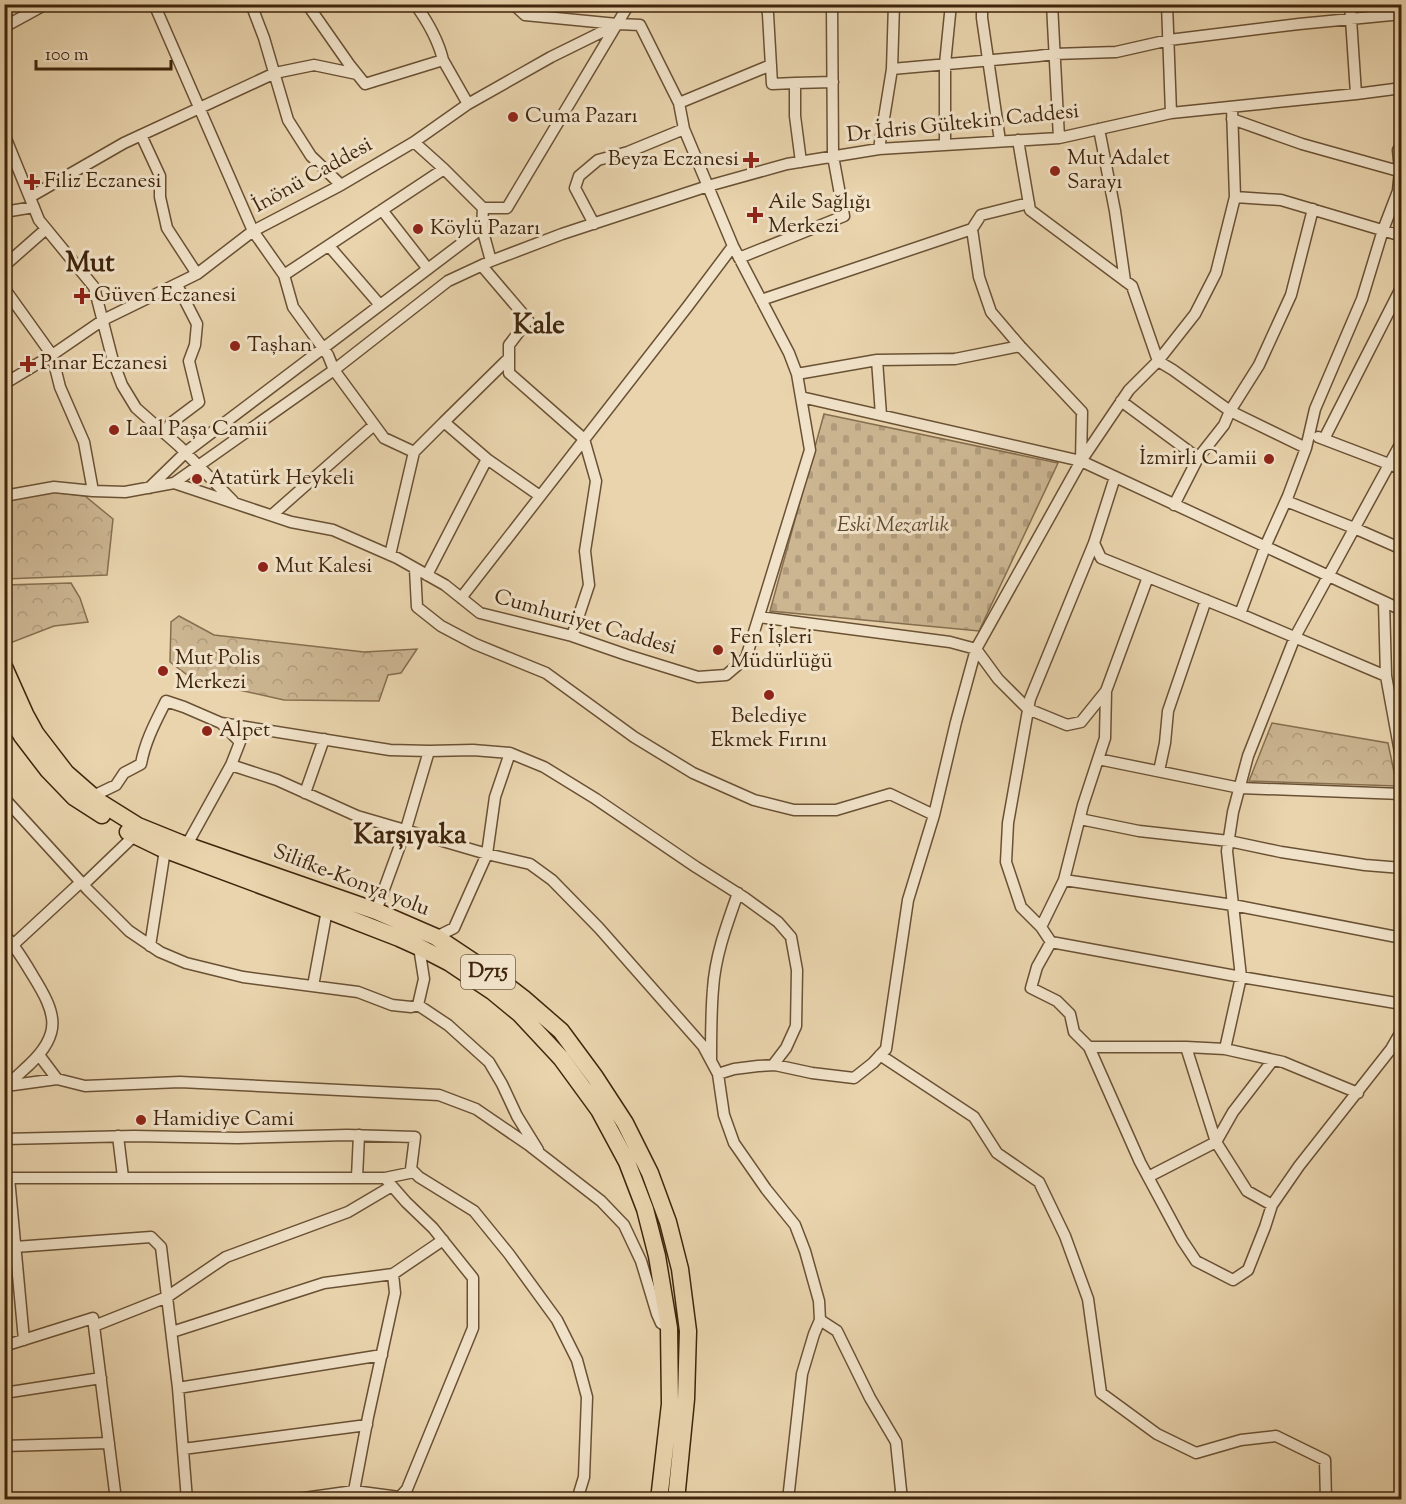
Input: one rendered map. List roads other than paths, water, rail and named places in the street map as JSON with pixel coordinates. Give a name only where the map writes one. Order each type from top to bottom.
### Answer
[{"type":"highway","name":"Silifke-Konya yolu","points":[[4,667],[36,734],[66,773],[93,796],[177,850],[419,946],[450,963],[492,991],[520,1014],[561,1058],[598,1110],[627,1162],[645,1209],[657,1256],[669,1328],[670,1404],[659,1500]]},
{"type":"highway","name":"Silifke-Konya yolu","points":[[4,705],[9,724],[74,797],[134,836],[376,911],[436,937],[524,998],[561,1031],[625,1123],[650,1173],[668,1222],[680,1269],[688,1331],[686,1399],[676,1500]]},
{"type":"street","points":[[4,27],[25,10],[46,4]]},
{"type":"street","points":[[154,4],[254,231],[285,275],[293,307],[328,355],[334,370],[384,438],[414,452]]},
{"type":"street","points":[[251,4],[264,38],[288,120],[311,156],[340,184]]},
{"type":"street","points":[[307,4],[365,84],[443,60]]},
{"type":"street","points":[[415,4],[439,42],[443,60],[468,104]]},
{"type":"street","points":[[513,4],[525,15],[640,25],[679,103],[684,129],[733,246],[789,353],[797,374],[801,397],[1081,461],[1401,610]]},
{"type":"street","points":[[414,142],[483,208],[507,208],[629,4]]},
{"type":"street","points":[[766,4],[772,84],[833,82]]},
{"type":"street","points":[[739,258],[844,216],[832,156],[832,4]]},
{"type":"street","points":[[879,148],[892,69],[894,5],[912,4]]},
{"type":"street","points":[[945,144],[945,64],[951,4]]},
{"type":"street","points":[[982,4],[982,18],[1000,141]]},
{"type":"street","points":[[1052,4],[1059,138]]},
{"type":"street","points":[[1167,4],[1171,113]]},
{"type":"street","points":[[1350,4],[1356,94]]},
{"type":"street","points":[[892,69],[1054,54],[1116,52],[1168,40],[1401,14]]},
{"type":"street","name":"İnönü Caddesi","points":[[5,383],[52,355],[103,320],[197,274],[254,231],[414,142],[468,104],[551,57],[618,24]]},
{"type":"street","points":[[4,212],[32,202],[124,143],[274,73],[314,64],[357,74]]},
{"type":"street","points":[[679,103],[771,65]]},
{"type":"street","points":[[795,83],[795,116],[801,162]]},
{"type":"street","name":"Dr İdris Gültekin Caddesi","points":[[174,483],[334,370],[448,281],[562,234],[708,186],[787,164],[879,148],[1059,138],[1171,113],[1232,113],[1401,88]]},
{"type":"street","points":[[718,1074],[734,1069],[773,1065],[854,1078],[886,1049],[908,900],[934,815],[976,649],[1081,461],[1129,390],[1158,361],[1195,314],[1216,273],[1235,197],[1232,113],[1302,144],[1401,172]]},
{"type":"street","points":[[594,224],[575,188],[579,176],[598,160],[628,152],[684,129]]},
{"type":"street","points":[[1100,129],[1125,280]]},
{"type":"street","points":[[4,134],[39,220],[94,287],[113,361],[122,385],[136,408],[186,452],[235,504]]},
{"type":"street","points":[[141,135],[160,176],[160,197],[167,228],[197,274]]},
{"type":"street","points":[[1018,140],[1030,210],[1132,286],[1158,361],[1230,411],[1306,448]]},
{"type":"street","points":[[1240,614],[1306,448],[1315,409],[1362,299],[1383,230],[1398,191],[1401,172],[1398,150],[1401,146]]},
{"type":"street","points":[[285,275],[444,169]]},
{"type":"street","points":[[1235,197],[1281,200],[1401,236]]},
{"type":"street","points":[[761,300],[972,229],[981,215],[1029,203]]},
{"type":"street","points":[[483,208],[482,228],[487,263],[528,320],[509,345],[509,373],[584,439],[596,481],[585,551],[590,585],[572,636]]},
{"type":"street","points":[[1174,504],[1198,458],[1224,425],[1230,411],[1259,365],[1291,295],[1313,209]]},
{"type":"street","points":[[382,210],[428,268]]},
{"type":"street","points":[[149,488],[186,452],[482,228]]},
{"type":"street","points":[[4,266],[46,229]]},
{"type":"street","points":[[972,229],[979,277],[991,312],[1083,412],[1081,461]]},
{"type":"street","points":[[329,246],[380,305]]},
{"type":"street","points":[[461,598],[733,246]]},
{"type":"street","points":[[164,433],[171,423],[199,402],[189,361],[195,345],[196,324],[177,285]]},
{"type":"street","points":[[1324,439],[1401,286]]},
{"type":"street","points":[[4,288],[52,355],[60,387],[84,442],[93,491]]},
{"type":"street","points":[[797,374],[877,360],[955,359],[1020,346]]},
{"type":"street","points":[[390,555],[414,452],[509,358]]},
{"type":"street","points":[[877,360],[881,415]]},
{"type":"street","name":"Cumhuriyet Caddesi","points":[[174,483],[291,522],[333,530],[390,555],[427,575],[480,613],[572,636],[698,676],[726,675],[746,657],[810,450],[801,397]]},
{"type":"street","points":[[1121,401],[1198,458]]},
{"type":"street","points":[[444,422],[487,459],[540,496]]},
{"type":"street","points":[[272,515],[374,425]]},
{"type":"street","points":[[1309,434],[1401,469]]},
{"type":"street","points":[[1225,1049],[1241,977],[1227,851],[1233,812],[1248,756],[1295,637],[1401,441]]},
{"type":"street","points":[[427,575],[487,459]]},
{"type":"street","points":[[1115,477],[1094,543],[1030,699],[1008,824],[1006,862],[1021,906],[1041,927],[1051,942],[1401,1004]]},
{"type":"street","points":[[4,496],[54,487],[125,492],[174,483]]},
{"type":"street","points":[[1286,501],[1401,549]]},
{"type":"street","points":[[1094,543],[1101,558],[1386,676]]},
{"type":"street","points":[[416,569],[417,607],[441,626],[475,644],[546,673],[634,737],[693,773],[753,800],[794,810],[836,810],[890,795],[934,815]]},
{"type":"street","points":[[759,617],[950,642],[976,649],[998,679],[1028,709],[1067,725],[1081,722],[1106,691],[1148,577]]},
{"type":"street","points":[[1159,771],[1168,711],[1206,600]]},
{"type":"street","points":[[1384,602],[1386,676],[1401,763]]},
{"type":"street","points":[[1041,927],[1064,880],[1105,738],[1106,691]]},
{"type":"street","points":[[93,796],[116,785],[124,773],[141,764],[153,726],[166,701],[220,723],[390,750],[473,750],[510,753],[544,767],[587,794],[738,893],[778,922],[791,937],[797,970],[796,1026],[786,1048],[773,1065]]},
{"type":"street","points":[[150,946],[177,850],[231,765],[240,742],[220,723]]},
{"type":"street","points":[[305,792],[324,739]]},
{"type":"street","points":[[376,911],[406,829],[429,751]]},
{"type":"street","points":[[436,937],[454,928],[487,854],[495,797],[510,753]]},
{"type":"street","points":[[1098,759],[1240,788],[1401,794]]},
{"type":"street","points":[[231,765],[277,780],[357,816],[487,854],[530,864],[552,880],[600,928],[703,1046],[718,1074],[724,1115],[734,1143],[795,1226],[805,1251],[819,1301],[820,1320],[802,1374],[788,1500]]},
{"type":"street","points":[[4,798],[129,931],[160,952],[186,963],[243,977],[358,992],[392,1005],[411,1007],[418,1005],[448,1025],[489,1062],[517,1116],[542,1155]]},
{"type":"street","points":[[1080,819],[1139,831],[1229,841],[1281,852],[1401,868]]},
{"type":"street","points":[[14,944],[134,836]]},
{"type":"street","points":[[1064,880],[1233,905],[1401,938]]},
{"type":"street","points":[[711,1060],[713,988],[717,960],[738,893]]},
{"type":"street","points":[[313,986],[327,910]]},
{"type":"street","points":[[4,934],[14,944],[39,986],[52,1014],[53,1029],[39,1055],[5,1085]]},
{"type":"street","points":[[1051,942],[1038,967],[1031,988],[1057,1001],[1070,1014],[1074,1032],[1089,1047],[1148,1178],[1196,1261],[1233,1280],[1248,1270],[1272,1205],[1299,1166],[1391,1049],[1401,1030]]},
{"type":"street","points":[[418,1005],[424,979],[419,946]]},
{"type":"street","points":[[1089,1047],[1225,1049],[1283,1062],[1358,1093]]},
{"type":"street","points":[[1186,1047],[1216,1142],[1248,1191],[1272,1205]]},
{"type":"street","points":[[39,1055],[57,1079]]},
{"type":"street","points":[[880,1055],[974,1117],[997,1153],[1039,1182],[1065,1236],[1088,1299],[1101,1393],[1157,1434],[1196,1454],[1241,1440],[1276,1436],[1325,1460],[1326,1500]]},
{"type":"street","points":[[1148,1178],[1216,1142],[1233,1112],[1273,1060]]},
{"type":"street","points":[[5,1085],[57,1079],[85,1086],[180,1082],[439,1095],[476,1109],[542,1155],[601,1201],[624,1225],[641,1261],[657,1314],[661,1323],[669,1328]]},
{"type":"street","points":[[357,1178],[358,1135]]},
{"type":"street","points":[[4,1139],[118,1136],[238,1138],[358,1135],[415,1137],[411,1169],[419,1177],[474,1210],[557,1320],[577,1360],[587,1397],[584,1477],[577,1500]]},
{"type":"street","points":[[118,1136],[123,1177]]},
{"type":"street","points":[[94,1326],[167,1297],[226,1257],[348,1212],[388,1182],[414,1172]]},
{"type":"street","points":[[24,1340],[7,1178],[357,1178],[388,1182],[434,1228],[473,1278],[473,1328],[406,1489],[398,1498],[354,1491],[290,1500]]},
{"type":"street","points":[[15,1246],[151,1237],[161,1247],[178,1388],[187,1500]]},
{"type":"street","points":[[172,1332],[324,1283],[393,1274],[443,1240]]},
{"type":"street","points":[[354,1491],[395,1293],[393,1274]]},
{"type":"street","points":[[4,1346],[93,1318],[116,1500]]},
{"type":"street","points":[[820,1320],[837,1331],[870,1398],[896,1442],[902,1500]]},
{"type":"street","points":[[178,1388],[382,1355]]},
{"type":"street","points":[[4,1393],[101,1378]]},
{"type":"street","points":[[183,1449],[367,1425]]},
{"type":"street","points":[[4,1446],[109,1443]]},
{"type":"place","name":"Cuma Pazarı","points":[[513,117]]},
{"type":"place","name":"Beyza Eczanesi","points":[[751,160]]},
{"type":"place","name":"Mut Adalet Sarayı","points":[[1055,171]]},
{"type":"place","name":"Filiz Eczanesi","points":[[32,182]]},
{"type":"place","name":"Aile Sağlığı Merkezi","points":[[755,215]]},
{"type":"place","name":"Köylü Pazarı","points":[[418,229]]},
{"type":"place","name":"Güven Eczanesi","points":[[82,296]]},
{"type":"place","name":"Taşhan","points":[[235,346]]},
{"type":"place","name":"Pınar Eczanesi","points":[[28,364]]},
{"type":"place","name":"Laal Paşa Camii","points":[[114,430]]},
{"type":"place","name":"İzmirli Camii","points":[[1269,459]]},
{"type":"place","name":"Atatürk Heykeli","points":[[197,479]]},
{"type":"place","name":"Mut Kalesi","points":[[263,567]]},
{"type":"place","name":"Fen İşleri Müdürlüğü","points":[[718,650]]},
{"type":"place","name":"Mut Polis Merkezi","points":[[163,671]]},
{"type":"place","name":"Belediye Ekmek Fırını","points":[[769,695]]},
{"type":"place","name":"Alpet","points":[[207,731]]},
{"type":"place","name":"Hamidiye Cami","points":[[141,1120]]},
{"type":"district","name":"Mut","points":[[90,264]]},
{"type":"district","name":"Kale","points":[[539,326]]},
{"type":"district","name":"Karşıyaka","points":[[410,836]]},
{"type":"park label","name":"Eski Mezarlık","points":[[893,526]]}]
